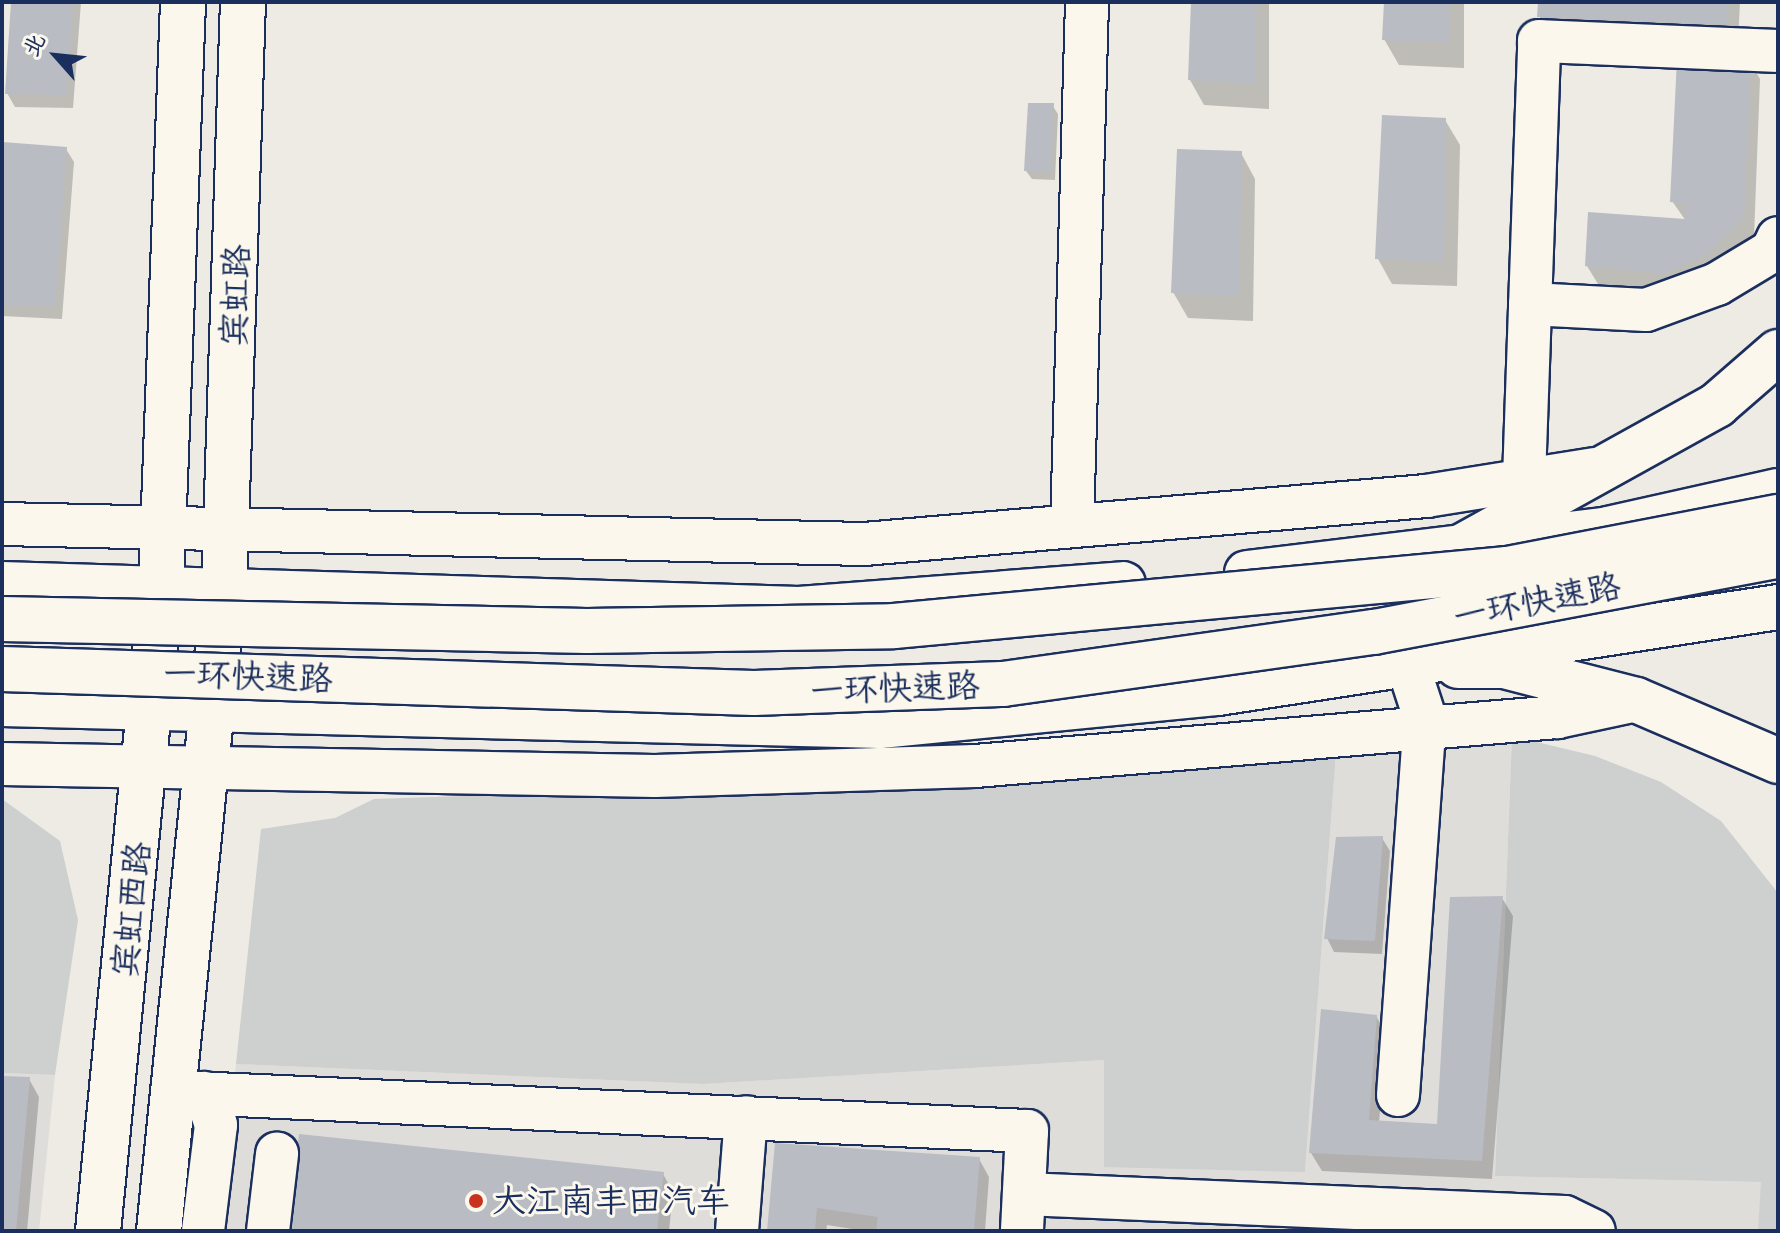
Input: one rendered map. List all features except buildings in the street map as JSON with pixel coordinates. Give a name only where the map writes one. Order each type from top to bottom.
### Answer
[{"type":"main road","name":"宾虹路","points":[[161,586],[183,2]]},
{"type":"main road","name":"宾虹路","points":[[224,589],[243,2]]},
{"type":"main road","points":[[1461,547],[1524,496],[1604,468],[1717,405],[1778,352]]},
{"type":"main road","points":[[2,584],[161,586],[799,609],[1219,576],[1461,547],[1608,529],[1778,491]]},
{"type":"main road","name":"一环快速路","points":[[2,619],[587,631],[894,626],[1507,569],[1778,517]]},
{"type":"main road","name":"一环快速路","points":[[2,669],[754,693],[1003,684],[1374,632],[1778,556]]},
{"type":"main road","name":"宾虹西路","points":[[98,1231],[153,708],[161,586]]},
{"type":"main road","name":"宾虹西路","points":[[159,1231],[189,1093],[204,768],[214,710],[224,589]]},
{"type":"main road","points":[[2,704],[880,726],[1218,693],[1778,607]]},
{"type":"main road","points":[[1408,666],[1504,666],[1636,700],[1778,761]]},
{"type":"street","points":[[1072,526],[1087,2]]},
{"type":"street","points":[[2,524],[864,544],[1426,496],[1524,496],[1539,41],[1778,51]]},
{"type":"street","points":[[1530,304],[1646,310],[1717,284],[1772,251],[1778,238]]},
{"type":"street","points":[[1398,1095],[1424,730],[1408,666]]},
{"type":"street","points":[[2,764],[655,776],[899,769],[1424,730],[1557,717],[1636,700]]},
{"type":"street","points":[[189,1093],[1027,1131],[1023,1213],[1565,1217],[1594,1231]]},
{"type":"street","points":[[189,1093],[216,1125],[203,1231]]},
{"type":"street","points":[[737,1231],[746,1117]]},
{"type":"street","points":[[268,1231],[277,1154]]},
{"type":"shaded area","points":[[1512,736],[1495,1176],[1762,1182],[1758,1231],[219,1231],[236,1064],[703,1084],[1105,1060],[1305,1172],[1337,739]]},
{"type":"shaded area","points":[[1512,736],[1595,756],[1661,782],[1721,821],[1778,893],[1778,1231],[1758,1231],[1761,1182],[1495,1176]]},
{"type":"shaded area","points":[[1337,739],[1305,1172],[1104,1167],[1104,1060],[703,1084],[236,1064],[261,829],[335,818],[374,799],[999,778]]},
{"type":"shaded area","points":[[2,799],[60,841],[78,920],[55,1075],[2,1073]]},
{"type":"shaded area","points":[[2,1073],[55,1075],[39,1231],[2,1231]]},
{"type":"place","name":"大江南丰田汽车","points":[[476,1201]]}]
